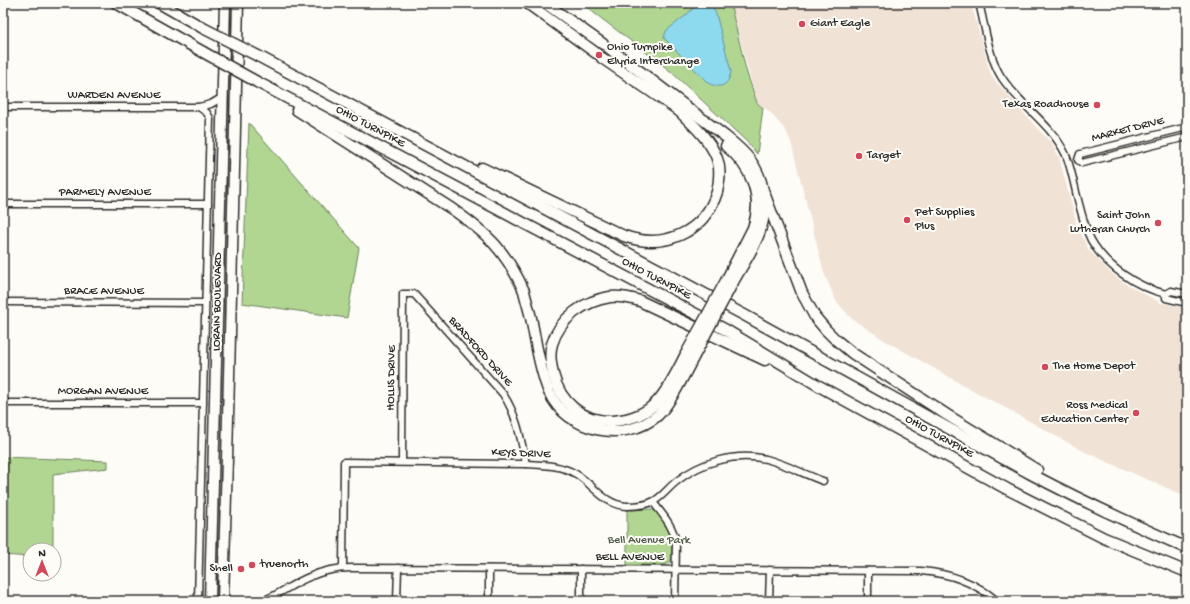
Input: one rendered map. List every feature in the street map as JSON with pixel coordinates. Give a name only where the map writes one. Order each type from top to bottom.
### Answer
[{"type":"highway","name":"OHIO TURNPIKE","points":[[116,3],[257,82],[726,330],[819,386],[1050,512],[1126,548],[1187,572]]},
{"type":"highway","name":"OHIO TURNPIKE","points":[[159,3],[203,28],[746,316],[1031,474],[1071,495],[1187,548]]},
{"type":"highway","name":"LORAIN BOULEVARD","points":[[210,601],[225,3]]},
{"type":"highway","name":"LORAIN BOULEVARD","points":[[222,601],[238,56],[238,3]]},
{"type":"highway","points":[[238,56],[244,3]]},
{"type":"highway","points":[[257,82],[309,118],[458,213],[486,234],[505,256],[524,291],[544,377],[550,392],[561,409],[582,425],[596,430],[626,430],[650,421],[665,405],[730,280],[755,221],[757,201],[753,183],[745,166],[733,151],[677,109],[527,3]]},
{"type":"highway","points":[[545,3],[606,46],[742,150],[755,167],[761,180],[802,293],[815,317],[835,339],[852,353],[890,378],[1017,458],[1064,486],[1153,533]]},
{"type":"highway","points":[[381,122],[446,151],[624,236],[634,240],[655,241],[676,237],[700,222],[711,206],[720,176],[716,156],[712,148],[705,138],[677,109]]},
{"type":"highway","points":[[730,280],[748,255],[759,233],[763,221],[764,190]]},
{"type":"highway","points":[[690,356],[657,402],[643,413],[617,421],[591,418],[572,408],[566,402],[558,388],[551,362],[552,345],[564,322],[570,315],[593,301],[611,297],[621,297],[640,301],[819,386]]},
{"type":"street","points":[[979,3],[993,60],[1002,78],[1014,94],[1050,131],[1066,154],[1084,222],[1095,246],[1117,270],[1138,284],[1166,294],[1172,291],[1187,294]]},
{"type":"street","name":"WARDEN AVENUE","points":[[3,107],[199,107],[211,104],[223,98]]},
{"type":"street","name":"LORAIN BOULEVARD","points":[[198,601],[210,118],[208,112],[199,107]]},
{"type":"street","name":"MARKET DRIVE","points":[[1078,160],[1080,154],[1187,127]]},
{"type":"street","name":"MARKET DRIVE","points":[[1068,162],[1078,160],[1082,163],[1187,137]]},
{"type":"street","name":"PARMELY AVENUE","points":[[3,204],[208,204]]},
{"type":"street","name":"HOLLIS DRIVE","points":[[402,462],[404,294]]},
{"type":"street","name":"BRADFORD DRIVE","points":[[404,294],[414,294],[503,394],[514,412],[517,421],[526,464]]},
{"type":"street","points":[[1166,294],[1166,298],[1187,302]]},
{"type":"street","name":"BRACE AVENUE","points":[[3,302],[205,303]]},
{"type":"street","name":"MORGAN AVENUE","points":[[3,403],[203,404]]},
{"type":"street","points":[[675,601],[676,542],[674,533],[653,502],[678,480],[691,472],[716,461],[750,457],[782,465],[823,481]]},
{"type":"street","name":"KEYS DRIVE","points":[[343,568],[344,462],[549,465],[566,469],[576,474],[585,480],[602,497],[613,504],[627,506],[653,502]]},
{"type":"street","name":"BELL AVENUE","points":[[262,601],[276,596],[301,581],[317,574],[343,568],[921,571],[942,573],[971,583],[988,593],[997,601]]},
{"type":"street","points":[[397,601],[398,568]]},
{"type":"street","points":[[489,568],[489,601]]},
{"type":"street","points":[[581,569],[581,601]]},
{"type":"street","points":[[769,601],[770,570]]},
{"type":"street","points":[[868,571],[868,601]]},
{"type":"shaded area","points":[[730,3],[971,3],[992,77],[1052,144],[1059,157],[1077,225],[1088,249],[1110,272],[1124,283],[1161,303],[1187,308],[1187,497],[1085,452],[884,340],[852,319],[836,301],[824,273],[791,142],[786,131],[769,111],[757,103]]},
{"type":"green space","points":[[581,3],[730,3],[746,70],[757,103],[763,108],[757,154],[746,141],[669,70]]},
{"type":"green space","points":[[249,123],[359,248],[347,318],[242,303]]},
{"type":"green space","points":[[3,457],[108,461],[108,468],[53,474],[53,542],[22,542],[22,556],[3,555]]},
{"type":"green space","name":"Bell Avenue Park","points":[[647,509],[658,513],[670,534],[672,558],[669,563],[664,565],[627,565],[627,510]]},
{"type":"water","points":[[699,3],[711,3],[716,14],[731,71],[728,80],[724,85],[717,86],[708,83],[664,38],[666,31]]},
{"type":"place","name":"Giant Eagle","points":[[802,24]]},
{"type":"place","name":"Ohio Turnpike Elyria Interchange","points":[[599,55]]},
{"type":"place","name":"Texas Roadhouse","points":[[1097,105]]},
{"type":"place","name":"Target","points":[[859,156]]},
{"type":"place","name":"Pet Supplies Plus","points":[[907,220]]},
{"type":"place","name":"Saint John Lutheran Church","points":[[1158,223]]},
{"type":"place","name":"The Home Depot","points":[[1045,367]]},
{"type":"place","name":"Ross Medical Education Center","points":[[1136,413]]},
{"type":"place","name":"truenorth","points":[[252,565]]},
{"type":"place","name":"Shell","points":[[241,569]]}]
